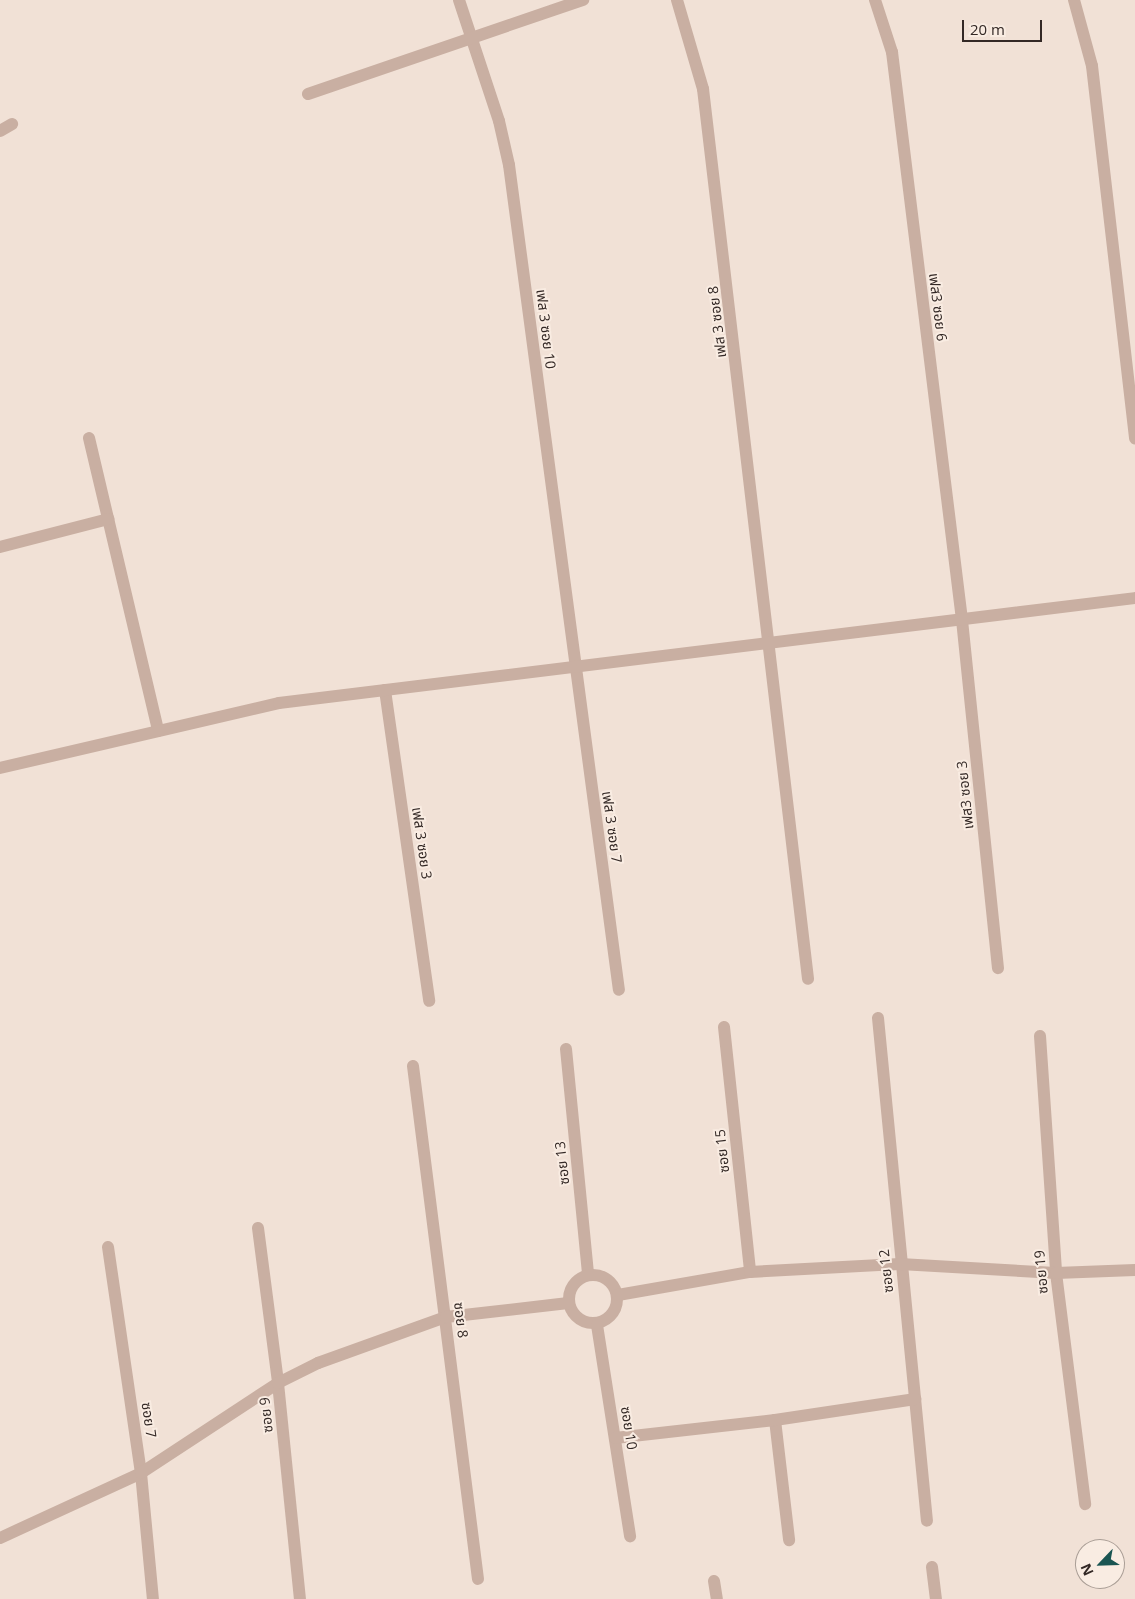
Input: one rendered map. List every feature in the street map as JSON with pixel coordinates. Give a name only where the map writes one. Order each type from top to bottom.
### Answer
[{"type":"street","name":"เฟส 3 ซอย 10","points":[[459,0],[499,121],[509,165],[575,667]]},
{"type":"street","points":[[308,94],[583,0]]},
{"type":"street","name":"เฟส 3 ซอย 8","points":[[678,0],[703,89],[771,643],[808,979]]},
{"type":"street","name":"เฟส3 ซอย 6","points":[[875,0],[892,52],[962,620]]},
{"type":"street","points":[[1074,0],[1092,66],[1135,439]]},
{"type":"street","points":[[0,131],[12,124]]},
{"type":"street","points":[[89,438],[158,732]]},
{"type":"street","points":[[0,547],[108,518]]},
{"type":"street","points":[[0,768],[279,703],[1135,598]]},
{"type":"street","name":"เฟส3 ซอย 3","points":[[962,620],[998,968]]},
{"type":"street","name":"เฟส 3 ซอย 7","points":[[575,667],[619,990]]},
{"type":"street","name":"เฟส 3 ซอย 3","points":[[385,690],[429,1000]]},
{"type":"street","name":"ซอย 12","points":[[878,1018],[900,1264],[927,1522]]},
{"type":"street","name":"ซอย 15","points":[[724,1027],[750,1272]]},
{"type":"street","name":"ซอย 19","points":[[1040,1036],[1056,1273],[1085,1504]]},
{"type":"street","name":"ซอย 13","points":[[566,1049],[588,1274]]},
{"type":"street","name":"ซอย 8","points":[[413,1066],[478,1579]]},
{"type":"street","name":"ซอย 9","points":[[258,1228],[278,1383],[300,1599]]},
{"type":"street","name":"ซอย 7","points":[[108,1247],[141,1474],[153,1599]]},
{"type":"street","points":[[618,1295],[750,1272],[900,1264],[1056,1273],[1135,1270]]},
{"type":"street","points":[[588,1274],[608,1278],[618,1295],[614,1314],[597,1325],[578,1320],[568,1303],[572,1284],[588,1274]]},
{"type":"street","points":[[0,1538],[141,1474],[278,1383],[318,1363],[446,1317],[568,1303]]},
{"type":"street","name":"ซอย 10","points":[[597,1325],[630,1536]]},
{"type":"street","points":[[615,1438],[775,1420],[914,1399]]},
{"type":"street","points":[[775,1420],[789,1540]]},
{"type":"street","points":[[932,1566],[936,1599]]},
{"type":"street","points":[[714,1581],[717,1599]]}]
